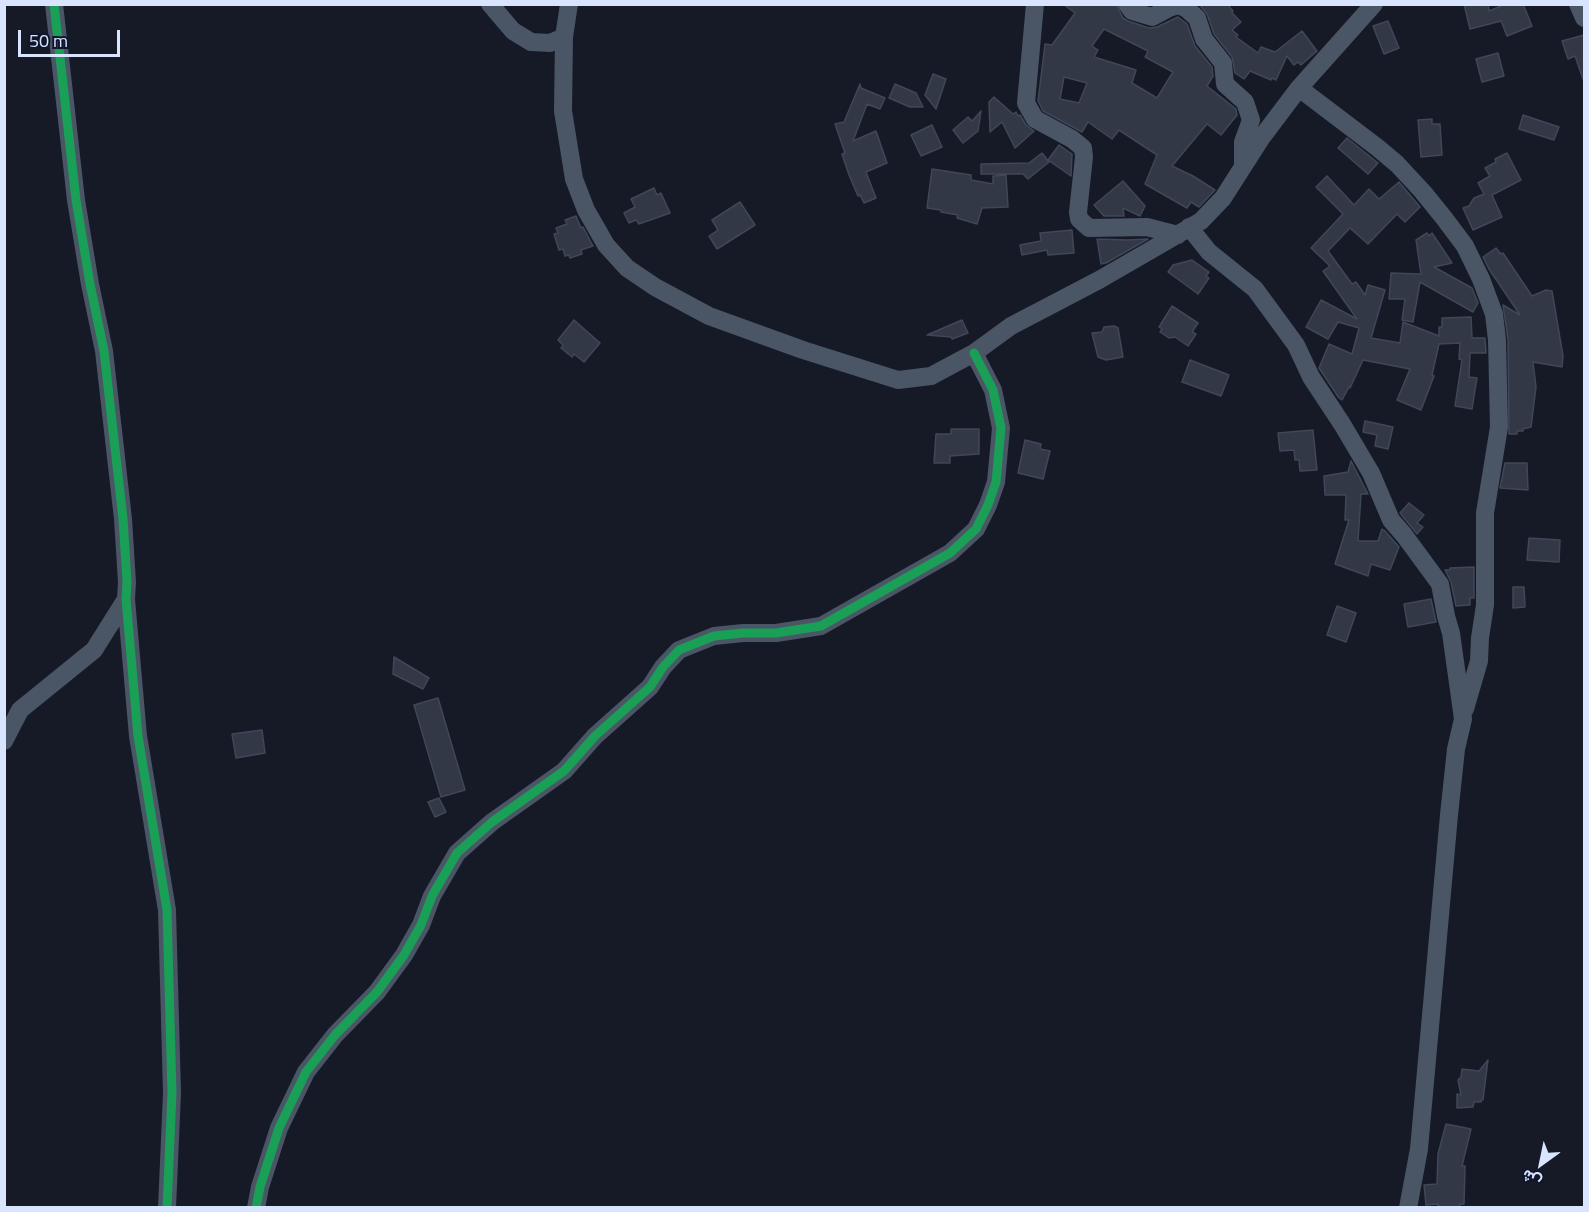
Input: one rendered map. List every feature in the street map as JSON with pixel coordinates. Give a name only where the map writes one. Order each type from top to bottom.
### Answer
[{"type":"street","points":[[54,4],[76,200],[104,351],[123,519],[126,599],[138,736],[166,910],[172,1093],[168,1208]]},
{"type":"street","points":[[490,4],[513,31],[531,42],[550,44],[564,37]]},
{"type":"street","points":[[569,4],[564,37],[563,111],[574,178],[586,210],[606,245],[627,268],[655,287],[709,316],[803,351],[898,380],[931,376],[974,353],[1011,326],[1099,280],[1201,221],[1223,198],[1299,88],[1374,4]]},
{"type":"street","points":[[1035,4],[1026,103],[1035,119],[1072,139],[1083,148],[1084,157],[1078,202],[1079,219],[1089,228],[1147,227],[1184,231],[1255,290],[1278,318],[1296,345],[1311,377],[1371,473],[1391,520],[1440,584],[1451,633],[1462,719]]},
{"type":"street","points":[[1127,4],[1132,11],[1152,17],[1179,5],[1197,18],[1204,39],[1223,63],[1225,84],[1245,102],[1251,120],[1243,142],[1243,166]]},
{"type":"street","points":[[1578,4],[1584,18]]},
{"type":"street","points":[[1299,88],[1397,164],[1444,218],[1465,246],[1481,279],[1494,314],[1497,340],[1499,427],[1485,513],[1485,599],[1479,661],[1456,749],[1419,1149],[1408,1208]]},
{"type":"street","points":[[256,1208],[260,1187],[279,1128],[306,1072],[335,1035],[377,992],[404,956],[421,925],[432,896],[457,852],[492,822],[564,771],[595,735],[650,687],[679,650],[714,636],[776,633],[821,626],[950,553],[976,530],[996,482],[1001,428],[993,390],[974,353]]},
{"type":"street","points":[[4,741],[20,710],[94,650],[126,599]]},
{"type":"building","points":[[1063,4],[1116,4],[1123,18],[1149,28],[1157,27],[1178,17],[1187,24],[1195,46],[1212,67],[1213,76],[1207,86],[1236,109],[1237,115],[1221,135],[1207,124],[1172,166],[1215,190],[1199,207],[1191,202],[1187,208],[1145,184],[1157,155],[1119,130],[1112,139],[1088,122],[1082,132],[1043,111],[1038,101],[1045,44],[1052,45],[1075,13]],"holes":[[[1104,29],[1148,51],[1145,57],[1173,72],[1157,98],[1132,83],[1136,70],[1094,57],[1098,50],[1092,46]],[[1064,77],[1087,83],[1079,103],[1060,99]]]},
{"type":"building","points":[[1199,4],[1227,4],[1241,22],[1232,30],[1238,35],[1236,37],[1258,53],[1261,47],[1275,52],[1302,31],[1317,51],[1301,65],[1298,62],[1294,65],[1287,56],[1276,80],[1250,71],[1244,79],[1235,73],[1232,57],[1214,34],[1207,14]]},
{"type":"building","points":[[1464,4],[1488,4],[1489,11],[1506,4],[1523,4],[1532,26],[1507,36],[1501,21],[1470,29]]},
{"type":"building","points":[[1388,21],[1399,48],[1384,54],[1373,26]]},
{"type":"building","points":[[1584,35],[1583,79],[1575,56],[1568,59],[1562,41]]},
{"type":"building","points":[[1498,53],[1504,76],[1482,82],[1476,59]]},
{"type":"building","points":[[933,74],[946,79],[936,109],[925,95]]},
{"type":"building","points":[[860,84],[861,88],[885,98],[880,109],[867,104],[853,141],[876,131],[887,163],[866,172],[876,198],[864,203],[860,195],[858,196],[849,175],[842,154],[845,153],[835,124],[844,122]]},
{"type":"building","points":[[895,84],[916,93],[923,107],[910,107],[889,98]]},
{"type":"building","points":[[994,97],[1013,114],[1016,112],[1018,116],[1020,115],[1026,125],[1034,131],[1015,148],[1002,122],[990,132],[989,102]]},
{"type":"building","points":[[981,111],[978,131],[963,143],[953,130],[968,117],[972,121]]},
{"type":"building","points":[[1523,115],[1559,127],[1554,140],[1519,129]]},
{"type":"building","points":[[1432,119],[1432,124],[1440,124],[1442,155],[1421,157],[1418,120]]},
{"type":"building","points":[[932,125],[942,147],[921,156],[911,135]]},
{"type":"building","points":[[1347,138],[1378,163],[1368,174],[1338,148]]},
{"type":"building","points":[[1059,145],[1072,154],[1071,176],[1048,160]]},
{"type":"building","points":[[1042,153],[1049,162],[1028,179],[1023,174],[981,174],[981,164],[1029,163]]},
{"type":"building","points":[[1507,153],[1521,180],[1492,195],[1502,217],[1473,230],[1463,208],[1469,206],[1474,198],[1484,194],[1478,183],[1490,176],[1485,168],[1496,162],[1495,159]]},
{"type":"building","points":[[932,169],[971,175],[971,180],[993,184],[993,176],[1006,175],[1008,207],[982,208],[977,224],[957,218],[958,215],[927,208]]},
{"type":"building","points":[[1327,176],[1354,205],[1369,189],[1379,199],[1399,182],[1420,207],[1405,222],[1397,214],[1368,244],[1350,228],[1328,251],[1352,284],[1356,282],[1365,295],[1368,285],[1385,290],[1371,338],[1400,343],[1403,322],[1439,336],[1442,318],[1471,317],[1472,338],[1485,338],[1486,353],[1470,353],[1469,377],[1477,378],[1472,409],[1455,406],[1462,360],[1459,359],[1460,343],[1439,344],[1432,375],[1434,376],[1421,410],[1397,400],[1410,369],[1363,360],[1342,400],[1319,368],[1329,344],[1352,354],[1359,328],[1338,322],[1328,339],[1306,327],[1321,300],[1357,319],[1323,271],[1330,266],[1311,248],[1343,214],[1316,187]]},
{"type":"building","points":[[1123,181],[1145,206],[1140,216],[1123,208],[1124,216],[1104,216],[1094,205]]},
{"type":"building","points":[[654,188],[657,195],[661,193],[670,213],[639,224],[636,220],[629,223],[624,213],[635,207],[631,199]]},
{"type":"building","points":[[740,202],[755,225],[717,249],[709,236],[718,230],[712,220]]},
{"type":"building","points":[[576,216],[593,246],[581,250],[582,254],[570,258],[569,255],[565,256],[563,249],[559,250],[554,234],[558,233],[556,228],[567,224],[565,220]]},
{"type":"building","points":[[1072,230],[1074,253],[1048,255],[1047,250],[1022,255],[1020,245],[1041,241],[1040,233]]},
{"type":"building","points":[[1427,233],[1429,236],[1432,233],[1452,263],[1434,267],[1472,288],[1478,303],[1473,312],[1420,282],[1413,322],[1402,320],[1405,299],[1389,299],[1391,273],[1421,274],[1416,240]]},
{"type":"building","points":[[1097,239],[1127,240],[1148,239],[1101,264]]},
{"type":"building","points":[[1496,248],[1501,254],[1503,253],[1532,296],[1546,290],[1552,291],[1563,356],[1562,367],[1533,362],[1536,387],[1531,427],[1517,431],[1517,434],[1509,434],[1508,340],[1503,305],[1520,315],[1483,257]]},
{"type":"building","points":[[1192,260],[1209,272],[1206,276],[1209,278],[1198,294],[1168,272],[1173,265]]},
{"type":"building","points":[[1172,306],[1198,323],[1192,332],[1196,334],[1188,346],[1175,337],[1169,338],[1160,332],[1162,329],[1159,327]]},
{"type":"building","points":[[574,320],[600,343],[584,362],[574,354],[572,357],[561,348],[563,345],[558,340]]},
{"type":"building","points":[[962,320],[968,333],[952,339],[951,337],[927,335]]},
{"type":"building","points":[[1104,327],[1118,328],[1123,357],[1106,360],[1098,357],[1092,333],[1102,332]]},
{"type":"building","points":[[1190,360],[1229,375],[1221,396],[1182,382]]},
{"type":"building","points":[[1365,421],[1393,427],[1388,449],[1375,446],[1377,435],[1363,432]]},
{"type":"building","points":[[951,429],[979,429],[979,454],[950,456],[950,463],[934,463],[936,434],[951,434]]},
{"type":"building","points":[[1313,430],[1317,470],[1300,471],[1299,460],[1295,460],[1294,450],[1280,451],[1278,433]]},
{"type":"building","points":[[1025,440],[1041,444],[1040,449],[1050,451],[1043,479],[1018,473]]},
{"type":"building","points":[[1351,461],[1368,494],[1361,494],[1358,541],[1378,541],[1382,529],[1399,547],[1390,570],[1371,564],[1368,576],[1335,564],[1349,520],[1345,520],[1346,495],[1325,495],[1324,476],[1348,472]]},
{"type":"building","points":[[1505,463],[1527,463],[1528,490],[1500,488]]},
{"type":"building","points":[[1409,503],[1424,515],[1417,523],[1423,527],[1417,534],[1400,513]]},
{"type":"building","points":[[1529,538],[1560,540],[1559,562],[1527,560]]},
{"type":"building","points":[[1474,567],[1474,598],[1470,598],[1470,605],[1456,606],[1451,582],[1445,570]]},
{"type":"building","points":[[1513,587],[1524,587],[1525,607],[1513,608]]},
{"type":"building","points":[[1431,599],[1436,622],[1408,627],[1404,604]]},
{"type":"building","points":[[1337,606],[1356,613],[1346,642],[1327,635]]},
{"type":"building","points":[[394,657],[429,678],[423,689],[393,674]]},
{"type":"building","points":[[438,698],[465,790],[441,797],[414,705]]},
{"type":"building","points":[[262,730],[265,753],[236,758],[232,734]]},
{"type":"building","points":[[439,798],[446,812],[435,817],[428,802]]},
{"type":"building","points":[[1488,1060],[1483,1100],[1474,1102],[1473,1107],[1457,1108],[1457,1094],[1461,1095],[1458,1080],[1462,1069],[1479,1071]]},
{"type":"building","points":[[1446,1124],[1471,1129],[1462,1166],[1465,1166],[1464,1204],[1460,1204],[1460,1208],[1438,1206],[1438,1204],[1426,1205],[1424,1185],[1437,1184],[1438,1154]]},
{"type":"cycle path","points":[[54,4],[76,200],[104,351],[123,519],[126,599],[138,736],[167,910],[172,1093],[167,1208]]},
{"type":"cycle path","points":[[256,1208],[260,1187],[279,1128],[306,1072],[335,1035],[377,992],[404,955],[421,925],[432,896],[457,853],[492,822],[564,771],[595,736],[650,687],[663,667],[679,650],[714,636],[776,633],[821,626],[950,553],[976,529],[996,482],[1001,428],[993,390],[974,353]]}]
